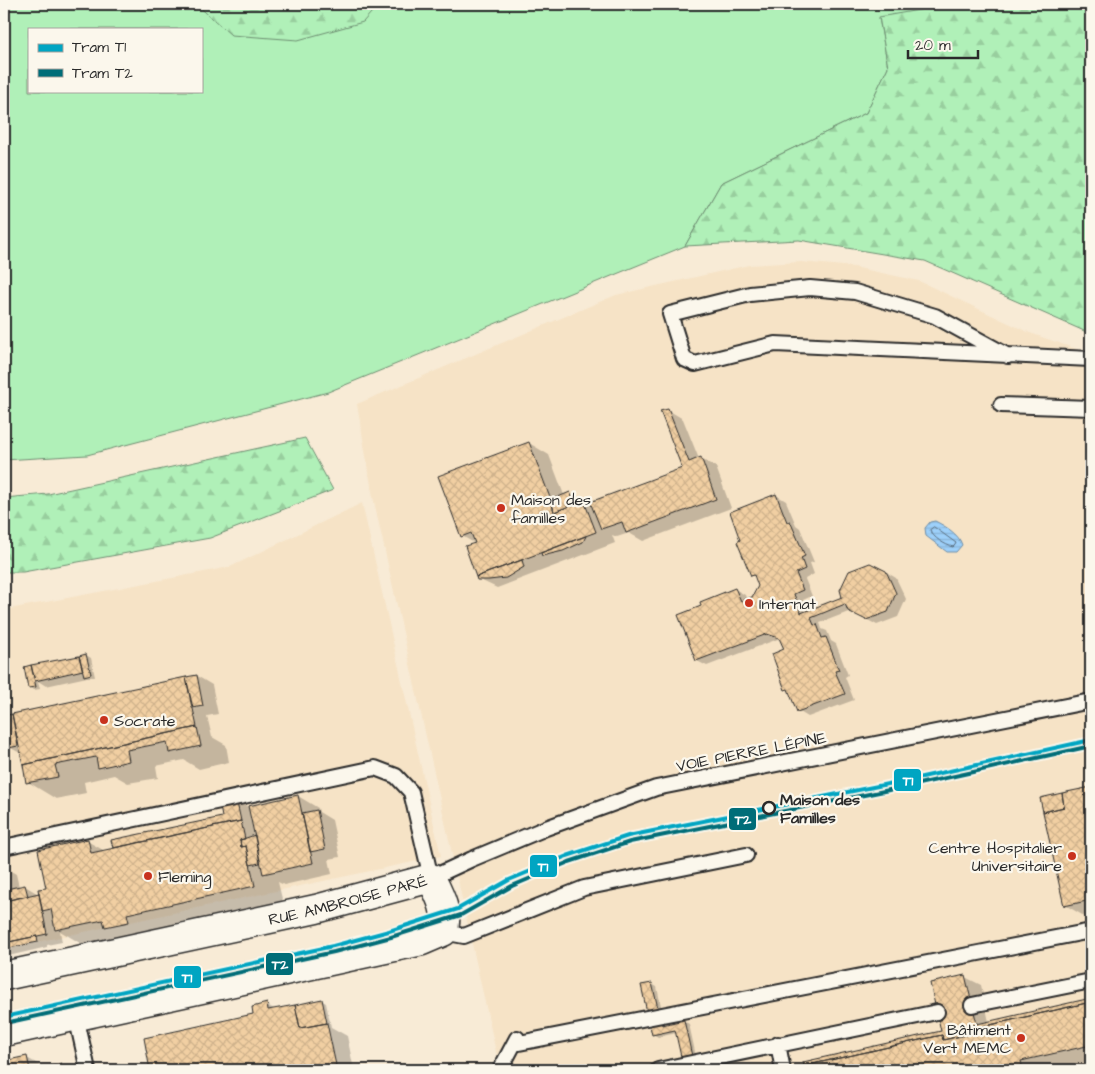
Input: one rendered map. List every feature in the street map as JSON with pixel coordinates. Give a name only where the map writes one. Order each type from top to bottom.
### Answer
[{"type":"street","name":"RUE AMBROISE PARÉ","points":[[4,976],[316,909],[431,878],[445,913],[443,932]]},
{"type":"street","points":[[4,1032],[422,941],[443,932]]},
{"type":"lane","points":[[1008,356],[935,316],[855,292],[810,288],[750,294],[670,314],[684,359],[695,364],[775,344],[1008,356],[1091,359]]},
{"type":"lane","points":[[1000,405],[1091,408]]},
{"type":"lane","name":"VOIE PIERRE LÉPINE","points":[[431,878],[546,828],[656,788],[1091,701]]},
{"type":"lane","points":[[4,846],[375,768],[396,776],[411,792],[431,878]]},
{"type":"lane","points":[[443,932],[464,936],[584,888],[746,855]]},
{"type":"lane","points":[[500,1070],[516,1040],[1091,931]]},
{"type":"lane","points":[[972,1005],[1091,981]]},
{"type":"lane","points":[[658,1070],[937,1012]]},
{"type":"lane","points":[[76,1016],[88,1070]]},
{"type":"lane","points":[[778,1044],[783,1070]]},
{"type":"shaded area","points":[[801,262],[854,267],[919,281],[1030,333],[1091,354],[1091,1070],[500,1070],[373,497],[357,404],[616,295],[749,265]]},
{"type":"shaded area","points":[[362,503],[441,856],[4,949],[4,610],[230,567]]},
{"type":"green space","points":[[4,4],[953,4],[879,18],[888,67],[866,113],[721,183],[685,246],[328,392],[87,455],[4,460]]},
{"type":"green space","points":[[196,4],[379,4],[363,22],[298,40],[231,35]]},
{"type":"green space","points":[[953,4],[1091,4],[1091,334],[925,261],[799,240],[685,246],[721,183],[866,113],[888,67],[879,17]]},
{"type":"green space","points":[[305,438],[333,490],[210,538],[23,572],[4,572],[4,498],[48,494]]},
{"type":"water","points":[[935,521],[958,537],[962,545],[956,552],[947,552],[926,536],[925,528],[930,522]]},
{"type":"building","points":[[668,409],[689,462],[701,457],[716,499],[626,533],[622,522],[601,529],[590,502],[682,468],[660,411]]},
{"type":"building","name":"Maison des familles","points":[[529,442],[554,512],[584,501],[596,532],[476,577],[465,546],[475,543],[471,533],[461,537],[438,476]]},
{"type":"building","points":[[1089,478],[1091,478],[1091,500],[1088,500]]},
{"type":"building","points":[[570,492],[575,504],[554,512],[551,500]]},
{"type":"building","name":"Internat","points":[[776,494],[787,522],[790,521],[805,556],[801,558],[805,569],[796,573],[803,590],[794,594],[801,613],[842,597],[840,590],[849,571],[870,563],[886,571],[896,593],[888,612],[866,620],[848,611],[845,604],[811,618],[814,625],[817,624],[822,638],[826,637],[839,670],[835,671],[845,694],[797,712],[788,689],[785,690],[772,654],[784,649],[779,638],[767,634],[696,661],[678,615],[701,606],[700,602],[735,588],[741,601],[752,597],[758,586],[754,575],[751,576],[737,542],[740,540],[730,512]]},
{"type":"building","points":[[586,536],[583,542],[563,551],[542,556],[541,553]]},
{"type":"building","points":[[522,560],[524,567],[506,578],[477,580],[476,577]]},
{"type":"building","points":[[86,654],[91,674],[84,676],[79,656]]},
{"type":"building","points":[[79,656],[83,670],[35,681],[31,665]]},
{"type":"building","points":[[31,665],[36,687],[28,688],[24,667]]},
{"type":"building","points":[[197,675],[203,706],[192,708],[186,677]]},
{"type":"building","name":"Socrate","points":[[186,677],[197,727],[23,765],[12,714]]},
{"type":"building","points":[[12,714],[18,746],[8,748],[4,716]]},
{"type":"building","points":[[197,727],[201,746],[169,753],[167,742],[127,750],[129,761],[98,768],[96,757],[55,765],[58,777],[26,783],[23,765]]},
{"type":"building","name":"Centre Hospitalier Universitaire","points":[[1091,787],[1091,900],[1064,906],[1043,812],[1064,807],[1062,793]]},
{"type":"building","points":[[1062,793],[1064,807],[1043,812],[1040,798]]},
{"type":"building","points":[[298,795],[313,863],[263,874],[248,806]]},
{"type":"building","points":[[236,798],[241,821],[113,848],[111,840],[222,817],[219,802]]},
{"type":"building","points":[[317,810],[325,849],[310,852],[302,813]]},
{"type":"building","name":"Fleming","points":[[241,821],[245,839],[240,840],[241,847],[246,846],[255,886],[127,914],[129,922],[105,927],[103,920],[55,930],[51,909],[42,911],[38,889],[46,888],[38,850],[88,839],[91,853]]},
{"type":"building","points":[[255,835],[260,863],[250,865],[246,846],[241,847],[240,840]]},
{"type":"building","points":[[4,877],[9,900],[39,893],[47,934],[4,943]]},
{"type":"building","points":[[25,885],[28,896],[9,900],[6,889]]},
{"type":"building","points":[[37,936],[38,942],[4,949],[4,943]]},
{"type":"building","points":[[965,975],[977,1024],[1091,998],[1091,1002],[977,1028],[978,1032],[943,1040],[942,1035],[804,1066],[803,1062],[941,1031],[930,983]]},
{"type":"building","points":[[652,983],[662,1025],[684,1020],[695,1070],[684,1070],[675,1030],[652,1035],[641,985]]},
{"type":"building","points":[[322,999],[327,1023],[300,1028],[295,1005]]},
{"type":"building","name":"Bâtiment Vert MEMC","points":[[1091,1002],[1091,1045],[1021,1061],[1023,1070],[805,1070],[804,1066],[942,1035],[943,1040],[978,1032],[977,1028]]},
{"type":"building","points":[[267,1003],[268,1010],[295,1005],[300,1028],[327,1023],[337,1070],[150,1070],[144,1038],[253,1014],[252,1007]]},
{"type":"building","points":[[27,1056],[30,1070],[4,1070],[4,1061]]},
{"type":"building","points":[[61,1063],[62,1070],[31,1070],[57,1065]]},
{"type":"tram line","name":"T1","points":[[4,1017],[333,946],[389,931],[458,909],[509,880],[567,856],[628,836],[913,779],[1091,740]]},
{"type":"tram line","name":"T2","points":[[5,1023],[334,952],[391,937],[461,915],[512,886],[569,862],[630,842],[914,785],[1091,746]]},
{"type":"place","name":"Maison des familles","points":[[501,508]]},
{"type":"place","name":"Internat","points":[[749,603]]},
{"type":"place","name":"Socrate","points":[[104,720]]},
{"type":"place","name":"Maison des Familles","points":[[769,808]]},
{"type":"place","name":"Centre Hospitalier Universitaire","points":[[1072,856]]},
{"type":"place","name":"Fleming","points":[[148,876]]},
{"type":"place","name":"Bâtiment Vert MEMC","points":[[1021,1038]]}]
